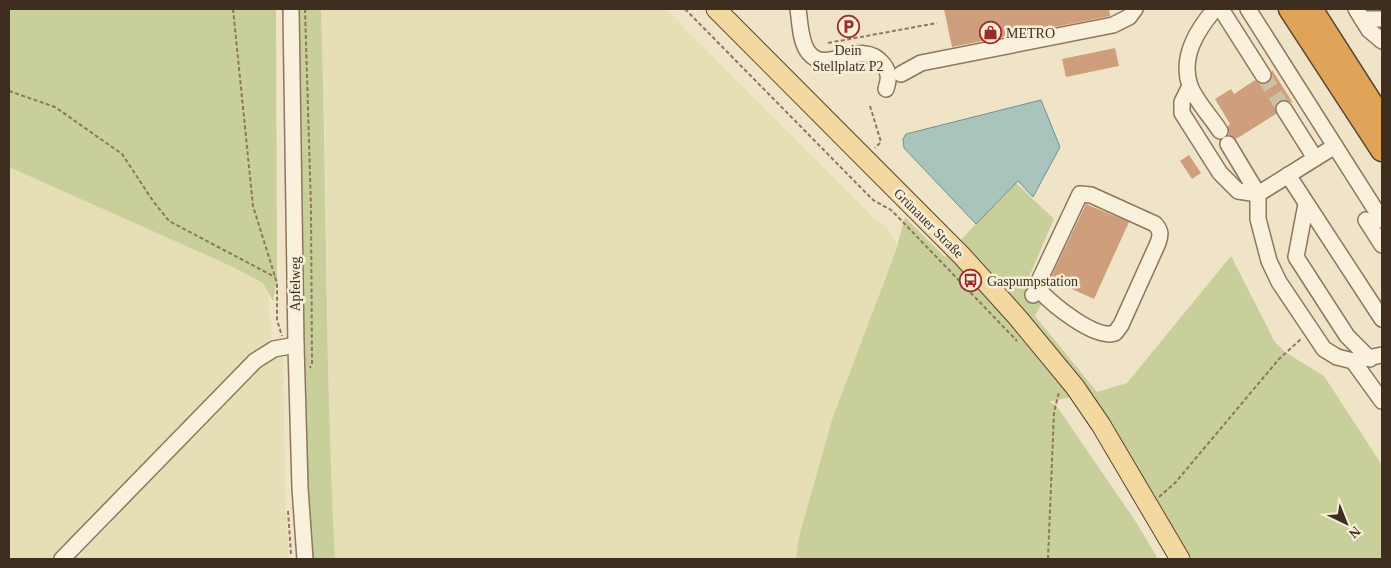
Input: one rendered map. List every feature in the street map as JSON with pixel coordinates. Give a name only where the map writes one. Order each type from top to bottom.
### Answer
[{"type":"highway","points":[[1290,9],[1382,150]]},
{"type":"highway","points":[[1311,9],[1382,120]]},
{"type":"main road","name":"Grünauer Straße","points":[[716,9],[985,280],[1101,425],[1180,559]]},
{"type":"street","name":"Apfelweg","points":[[291,9],[296,345],[300,488],[306,559]]},
{"type":"street","points":[[798,9],[806,48],[810,54],[816,59],[837,59],[857,53],[870,54],[879,59],[887,69],[889,76],[886,89]]},
{"type":"street","points":[[901,74],[921,64],[1114,25],[1128,17],[1135,9]]},
{"type":"street","points":[[1215,9],[1203,23],[1191,45],[1187,66],[1190,86],[1220,131]]},
{"type":"street","points":[[1220,9],[1263,75]]},
{"type":"street","points":[[1248,9],[1382,220]]},
{"type":"street","points":[[1359,14],[1382,19]]},
{"type":"street","points":[[1359,14],[1375,37],[1382,41]]},
{"type":"street","points":[[1190,86],[1182,102],[1182,112],[1215,166],[1238,191],[1258,194],[1335,146]]},
{"type":"street","points":[[1284,109],[1315,158]]},
{"type":"street","points":[[1228,144],[1258,194],[1258,219],[1269,261],[1279,282],[1310,330],[1324,349],[1337,357],[1353,361],[1376,357]]},
{"type":"street","points":[[1288,175],[1382,319]]},
{"type":"street","points":[[1080,194],[1091,194],[1155,224],[1159,229],[1161,235],[1158,243],[1115,333],[1102,334],[1056,307],[1036,292],[1038,283],[1080,194]]},
{"type":"street","points":[[1306,204],[1296,257],[1347,336],[1376,357]]},
{"type":"street","points":[[1366,220],[1382,245]]},
{"type":"street","points":[[62,559],[256,361],[274,349],[296,345]]},
{"type":"street","points":[[1353,361],[1378,384],[1382,401]]},
{"type":"path","points":[[233,9],[253,206],[278,283],[277,320]]},
{"type":"path","points":[[685,9],[873,200],[891,210],[1017,341]]},
{"type":"path","points":[[828,43],[937,22]]},
{"type":"path","points":[[9,91],[55,107],[122,154],[153,201],[169,221],[275,277]]},
{"type":"path","points":[[1159,497],[1175,483],[1279,360],[1310,330]]},
{"type":"path","points":[[1048,559],[1054,412],[1065,382]]},
{"type":"shaded area","points":[[321,9],[666,9],[873,217],[887,228],[896,241],[895,253],[878,297],[796,559],[335,559],[330,476]]},
{"type":"shaded area","points":[[9,167],[233,267],[263,283],[268,291],[272,344],[56,559],[9,559]]},
{"type":"shaded area","points":[[278,355],[283,357],[286,515],[289,559],[76,559],[238,388],[271,357]]},
{"type":"green space","points":[[9,9],[276,9],[277,281],[273,301],[263,283],[233,267],[9,167]]},
{"type":"green space","points":[[296,9],[321,9],[329,422],[335,559],[313,559],[306,512]]},
{"type":"green space","points":[[1015,182],[1054,219],[1025,286],[1042,303],[1035,316],[1097,392],[1127,383],[1231,256],[1275,342],[1285,352],[1324,376],[1382,465],[1382,559],[1189,559],[1115,431],[1086,394],[1049,402],[1056,405],[1136,522],[1158,559],[796,559],[799,537],[832,420],[895,253],[905,217],[945,257]]},
{"type":"water","points":[[1041,100],[1060,147],[1033,197],[1018,181],[976,224],[904,148],[903,139],[906,134]]},
{"type":"building","name":"METRO","points":[[944,9],[1109,9],[1110,16],[952,47]]},
{"type":"building","points":[[1115,48],[1119,66],[1066,77],[1062,59]]},
{"type":"building","points":[[1272,70],[1293,103],[1284,100],[1279,101],[1276,105],[1276,114],[1236,139],[1229,135],[1228,126],[1230,124],[1215,99],[1231,89],[1234,94],[1255,80],[1259,83],[1268,83],[1271,79]]},
{"type":"building","points":[[1189,155],[1201,173],[1192,179],[1180,161]]},
{"type":"building","points":[[1086,204],[1129,222],[1094,299],[1050,279]]},
{"type":"tunnel","points":[[1263,75],[1284,109]]},
{"type":"place","name":"Dein Stellplatz P2","points":[[848,27]]},
{"type":"place","name":"METRO","points":[[990,33]]},
{"type":"place","name":"Gaspumpstation","points":[[971,281]]}]
